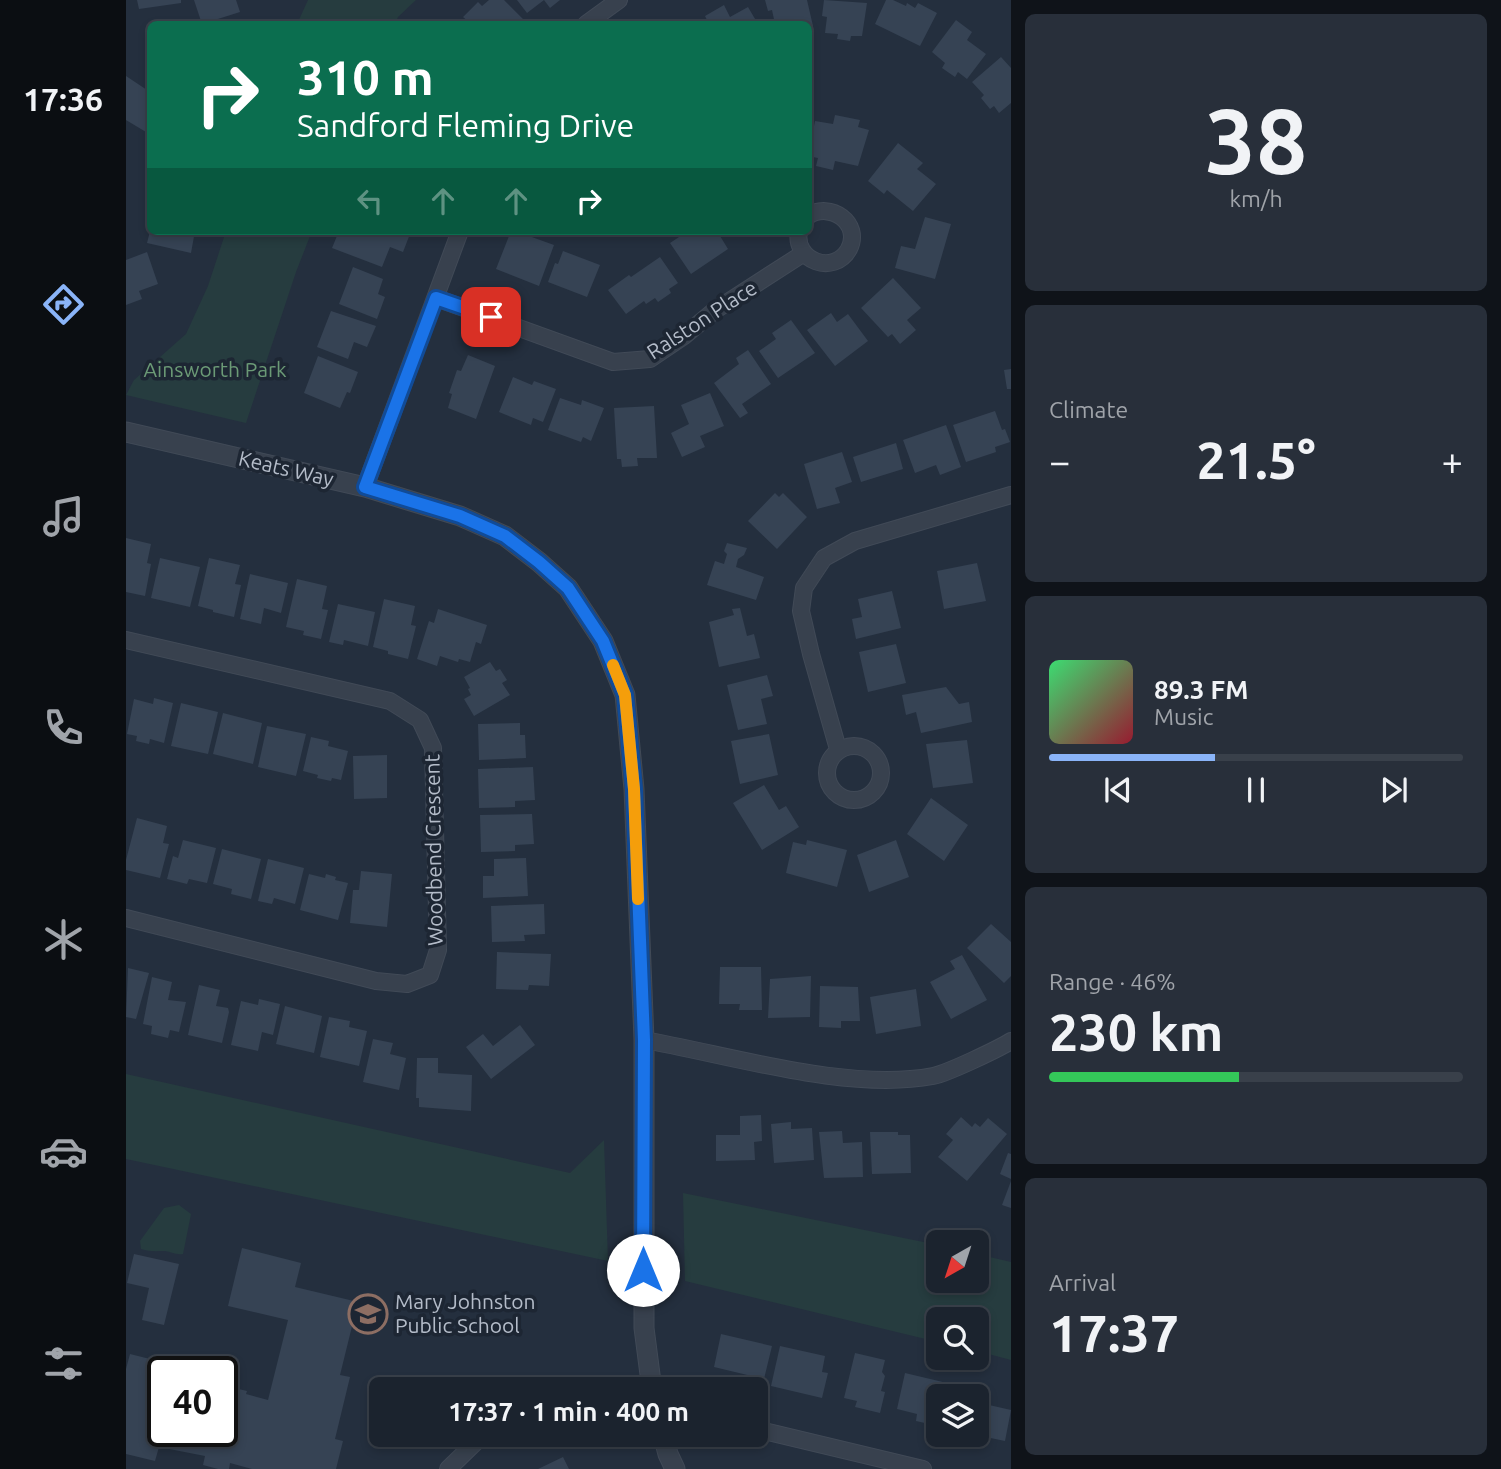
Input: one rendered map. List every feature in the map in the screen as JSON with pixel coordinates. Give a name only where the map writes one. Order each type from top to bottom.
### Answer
[{"type":"street","points":[[590,21],[619,0]]},
{"type":"street","points":[[798,235],[804,253],[813,261],[822,264],[841,258],[849,248],[852,239],[846,220],[837,213],[822,210],[812,214]]},
{"type":"street","points":[[365,487],[459,235]]},
{"type":"street","name":"Ralston Place","points":[[436,298],[613,362],[650,359],[714,311],[804,253]]},
{"type":"street","name":"Keats Way","points":[[126,432],[365,487],[460,516],[505,536],[539,562],[568,588],[603,641],[625,695],[634,789],[644,1040],[644,1328],[650,1377]]},
{"type":"street","points":[[838,749],[801,611],[804,588],[824,558],[855,541],[1011,495]]},
{"type":"street","name":"Woodbend Crescent","points":[[126,640],[390,701],[420,720],[433,748],[438,950],[430,975],[407,984],[376,981],[126,918]]},
{"type":"street","points":[[644,1040],[799,1071],[875,1080],[935,1076],[1010,1044]]},
{"type":"street","points":[[768,1432],[923,1469]]},
{"type":"street","points":[[448,1469],[471,1447]]},
{"type":"street","points":[[667,1447],[675,1469]]},
{"type":"green space","points":[[308,0],[416,0],[396,21],[298,21]]},
{"type":"green space","name":"Ainsworth Park","points":[[225,235],[310,235],[246,423],[126,395],[134,380],[186,334],[208,286]]},
{"type":"green space","points":[[126,1074],[570,1173],[604,1140],[608,1261],[126,1159]]},
{"type":"green space","points":[[683,1193],[926,1243],[926,1293],[989,1293],[989,1257],[1011,1262],[1011,1360],[989,1354],[989,1307],[926,1307],[926,1339],[685,1281]]},
{"type":"green space","points":[[179,1205],[191,1214],[183,1254],[141,1249],[140,1241],[164,1208]]},
{"type":"building","points":[[137,0],[181,0],[181,3],[139,9]]},
{"type":"building","points":[[194,0],[236,0],[240,12],[212,21],[201,21]]},
{"type":"building","points":[[489,0],[504,0],[523,19],[468,21],[463,17],[478,2],[482,6]]},
{"type":"building","points":[[517,0],[544,0],[527,13]]},
{"type":"building","points":[[544,0],[560,0],[550,8]]},
{"type":"building","points":[[765,0],[807,0],[812,21],[774,21],[772,10],[768,11]]},
{"type":"building","points":[[824,0],[867,3],[862,36],[851,36],[850,41],[837,39],[838,34],[825,33],[827,17],[822,16]]},
{"type":"building","points":[[886,0],[906,6],[907,3],[915,8],[918,3],[937,13],[920,46],[875,24]]},
{"type":"building","points":[[724,5],[730,17],[748,7],[756,21],[708,21],[705,16]]},
{"type":"building","points":[[956,20],[972,32],[967,40],[986,54],[967,79],[958,72],[955,77],[942,68],[945,63],[932,52]]},
{"type":"building","points":[[1001,57],[1011,68],[1011,103],[999,113],[994,106],[990,109],[981,98],[984,95],[972,82]]},
{"type":"building","points":[[126,76],[147,90],[147,130],[126,120]]},
{"type":"building","points":[[835,115],[860,120],[858,127],[869,130],[858,166],[835,161],[833,170],[816,166],[818,158],[812,157],[815,121],[833,124]]},
{"type":"building","points":[[898,143],[923,163],[917,169],[936,184],[913,211],[887,190],[884,194],[868,181]]},
{"type":"building","points":[[925,217],[951,224],[935,279],[895,268],[901,246],[915,249]]},
{"type":"building","points":[[149,235],[194,235],[191,253],[147,243]]},
{"type":"building","points":[[337,235],[410,235],[403,252],[390,247],[382,267],[332,248]]},
{"type":"building","points":[[509,235],[529,235],[554,245],[539,286],[496,269]]},
{"type":"building","points":[[682,235],[719,235],[728,249],[691,274],[670,243]]},
{"type":"building","points":[[563,251],[600,265],[587,297],[548,282]]},
{"type":"building","points":[[147,252],[158,284],[139,291],[142,299],[126,305],[126,260]]},
{"type":"building","points":[[660,257],[678,283],[669,289],[671,293],[658,302],[655,298],[646,304],[644,301],[626,314],[608,290]]},
{"type":"building","points":[[353,267],[383,279],[378,294],[385,297],[377,319],[339,304]]},
{"type":"building","points":[[893,278],[921,308],[907,320],[916,330],[900,344],[892,334],[888,337],[861,308]]},
{"type":"building","points":[[331,311],[376,326],[367,347],[354,342],[348,359],[317,347]]},
{"type":"building","points":[[831,313],[837,322],[848,314],[868,341],[835,366],[807,330]]},
{"type":"building","points":[[791,320],[815,353],[778,378],[759,351],[776,339],[772,333]]},
{"type":"building","points":[[748,350],[771,384],[742,404],[748,413],[740,418],[714,383],[739,364],[736,358]]},
{"type":"building","points":[[468,355],[495,366],[476,419],[448,408],[452,394],[449,393],[457,370],[461,371]]},
{"type":"building","points":[[318,356],[358,372],[350,393],[347,392],[340,408],[304,393]]},
{"type":"building","points":[[1011,369],[1011,389],[1007,389],[1004,370]]},
{"type":"building","points":[[513,377],[532,385],[534,381],[556,389],[543,422],[533,418],[531,425],[499,412]]},
{"type":"building","points":[[710,393],[724,426],[700,436],[705,447],[682,457],[671,433],[689,424],[681,405]]},
{"type":"building","points":[[560,398],[581,405],[582,400],[604,408],[591,441],[583,437],[581,442],[548,430]]},
{"type":"building","points":[[654,406],[657,458],[637,458],[638,466],[622,467],[621,459],[617,459],[614,408]]},
{"type":"building","points":[[995,411],[1010,442],[995,447],[996,452],[966,462],[953,425]]},
{"type":"building","points":[[946,425],[961,467],[940,475],[936,465],[915,473],[903,440]]},
{"type":"building","points":[[896,443],[903,469],[861,482],[853,457]]},
{"type":"building","points":[[842,452],[852,482],[835,488],[840,503],[817,509],[804,464]]},
{"type":"building","points":[[775,493],[779,497],[783,493],[807,517],[777,549],[748,521]]},
{"type":"building","points":[[126,538],[151,544],[147,563],[151,564],[145,596],[126,592]]},
{"type":"building","points":[[727,543],[747,548],[744,555],[738,559],[736,567],[764,577],[756,600],[707,585],[715,561],[724,564]]},
{"type":"building","points":[[160,558],[200,567],[190,607],[151,598]]},
{"type":"building","points":[[209,558],[240,565],[235,584],[241,585],[234,617],[198,606]]},
{"type":"building","points":[[977,563],[986,601],[944,609],[937,571]]},
{"type":"building","points":[[250,574],[288,583],[281,613],[264,608],[261,624],[240,619]]},
{"type":"building","points":[[297,579],[327,586],[322,609],[328,610],[321,639],[286,627]]},
{"type":"building","points":[[892,591],[901,628],[856,639],[852,619],[862,617],[858,599]]},
{"type":"building","points":[[384,599],[415,606],[411,625],[416,626],[408,659],[373,647]]},
{"type":"building","points":[[338,604],[375,612],[368,646],[344,640],[343,645],[329,642]]},
{"type":"building","points":[[740,608],[747,636],[754,634],[760,658],[719,667],[709,622],[734,615],[732,609]]},
{"type":"building","points":[[438,609],[487,625],[481,644],[476,642],[470,662],[459,659],[458,662],[440,656],[437,666],[417,659],[429,621],[434,623]]},
{"type":"building","points":[[896,644],[906,683],[868,692],[859,652]]},
{"type":"building","points":[[490,662],[496,671],[500,669],[507,680],[502,683],[510,695],[474,716],[464,699],[471,695],[464,677]]},
{"type":"building","points":[[767,675],[773,696],[761,699],[767,724],[738,730],[727,685]]},
{"type":"building","points":[[946,687],[959,704],[969,702],[972,722],[921,733],[916,712],[906,715],[902,695]]},
{"type":"building","points":[[154,698],[173,703],[164,743],[150,739],[149,744],[136,741],[137,736],[127,734],[134,699],[153,704]]},
{"type":"building","points":[[181,703],[218,712],[208,754],[171,746]]},
{"type":"building","points":[[223,713],[262,723],[253,764],[213,754]]},
{"type":"building","points":[[520,723],[520,735],[525,735],[526,758],[479,760],[478,724]]},
{"type":"building","points":[[267,726],[306,734],[296,776],[258,767]]},
{"type":"building","points":[[769,734],[778,775],[740,784],[731,741]]},
{"type":"building","points":[[311,737],[329,741],[328,746],[348,751],[341,780],[317,778],[318,775],[303,771]]},
{"type":"building","points":[[967,740],[973,783],[933,788],[926,744]]},
{"type":"building","points":[[387,755],[387,798],[354,799],[353,756]]},
{"type":"building","points":[[533,767],[535,800],[515,801],[515,807],[479,808],[478,769]]},
{"type":"building","points":[[764,785],[779,810],[786,806],[799,827],[762,850],[733,803]]},
{"type":"building","points":[[931,798],[968,825],[944,861],[907,834]]},
{"type":"building","points":[[532,814],[534,844],[515,845],[515,851],[481,852],[480,815]]},
{"type":"building","points":[[137,818],[167,826],[163,843],[169,844],[160,878],[126,870]]},
{"type":"building","points":[[183,840],[216,848],[207,883],[189,879],[187,884],[167,879],[173,856],[178,858]]},
{"type":"building","points":[[807,840],[847,850],[837,887],[786,873],[793,842],[806,845]]},
{"type":"building","points":[[896,840],[909,877],[869,892],[857,855]]},
{"type":"building","points":[[222,849],[261,859],[251,899],[231,894],[232,889],[213,884]]},
{"type":"building","points":[[526,858],[528,896],[483,898],[483,876],[494,876],[494,859]]},
{"type":"building","points":[[268,859],[304,868],[295,904],[274,898],[272,904],[258,901]]},
{"type":"building","points":[[361,871],[392,874],[387,927],[350,923],[353,890],[359,890]]},
{"type":"building","points":[[309,874],[325,878],[326,874],[336,877],[335,880],[348,883],[338,920],[300,910]]},
{"type":"building","points":[[544,904],[545,934],[524,935],[525,941],[492,942],[491,906]]},
{"type":"building","points":[[991,924],[1011,942],[1011,976],[1004,983],[967,948]]},
{"type":"building","points":[[497,952],[551,954],[549,986],[529,985],[528,990],[496,989]]},
{"type":"building","points":[[962,955],[987,1000],[951,1019],[930,982],[955,969],[950,961]]},
{"type":"building","points":[[720,967],[761,967],[762,1010],[739,1010],[740,1004],[719,1004]]},
{"type":"building","points":[[128,968],[149,973],[136,1019],[126,1017]]},
{"type":"building","points":[[811,976],[810,1017],[768,1018],[770,979]]},
{"type":"building","points":[[152,977],[172,982],[168,1000],[186,1002],[179,1032],[170,1030],[168,1038],[151,1034],[152,1026],[143,1024]]},
{"type":"building","points":[[199,985],[220,990],[216,1006],[228,1008],[222,1043],[188,1035]]},
{"type":"building","points":[[820,986],[858,987],[860,1021],[841,1021],[841,1028],[819,1027]]},
{"type":"building","points":[[916,989],[921,1026],[876,1034],[870,997]]},
{"type":"building","points":[[259,999],[280,1004],[273,1035],[262,1032],[258,1051],[231,1045],[241,1001],[258,1005]]},
{"type":"building","points":[[285,1006],[322,1016],[314,1053],[276,1044]]},
{"type":"building","points":[[329,1017],[350,1021],[349,1027],[367,1031],[359,1066],[320,1057]]},
{"type":"building","points":[[520,1025],[535,1045],[491,1079],[466,1047],[483,1034],[493,1046]]},
{"type":"building","points":[[373,1039],[393,1043],[390,1054],[406,1058],[399,1090],[363,1082]]},
{"type":"building","points":[[417,1058],[438,1058],[438,1073],[472,1075],[471,1111],[419,1107],[419,1098],[416,1098]]},
{"type":"building","points":[[761,1115],[762,1141],[754,1142],[755,1160],[716,1161],[716,1135],[740,1135],[740,1116]]},
{"type":"building","points":[[961,1117],[972,1127],[975,1123],[980,1127],[988,1118],[1007,1134],[967,1181],[938,1157],[953,1140],[946,1134]]},
{"type":"building","points":[[791,1122],[791,1129],[812,1128],[814,1160],[774,1163],[771,1124]]},
{"type":"building","points":[[842,1131],[843,1143],[862,1142],[863,1177],[824,1178],[819,1132]]},
{"type":"building","points":[[870,1132],[910,1135],[911,1173],[872,1174]]},
{"type":"building","points":[[1008,1153],[1011,1154],[1011,1179],[1000,1174]]},
{"type":"building","points":[[1011,1181],[1011,1208],[1002,1205]]},
{"type":"building","points":[[242,1248],[301,1263],[295,1287],[358,1302],[340,1375],[350,1377],[335,1439],[343,1441],[336,1469],[252,1469],[230,1463],[229,1469],[218,1469],[203,1465],[205,1456],[159,1447],[238,1447],[238,1389],[268,1400],[288,1320],[228,1306]]},
{"type":"building","points":[[134,1254],[179,1264],[164,1325],[142,1320],[149,1288],[127,1283]]},
{"type":"building","points":[[721,1334],[772,1346],[764,1377],[714,1367]]},
{"type":"building","points":[[780,1346],[825,1356],[822,1372],[828,1373],[822,1398],[771,1386]]},
{"type":"building","points":[[855,1353],[885,1360],[881,1391],[885,1392],[880,1413],[855,1407],[857,1401],[844,1398]]},
{"type":"building","points":[[130,1354],[147,1358],[147,1447],[159,1447],[155,1461],[126,1454],[126,1369]]},
{"type":"building","points":[[905,1373],[947,1383],[926,1384],[926,1423],[916,1421],[917,1414],[897,1409]]},
{"type":"building","points":[[989,1405],[1011,1410],[1005,1441],[989,1438]]},
{"type":"building","points":[[563,1457],[569,1469],[538,1469]]},
{"type":"slow traffic","points":[[613,665],[625,695],[634,789],[638,899]]},
{"type":"place","name":"Mary Johnston Public School","points":[[368,1314]]},
{"type":"route","points":[[491,317],[436,298],[365,487],[460,516],[505,536],[539,562],[568,588],[603,641],[625,695],[634,789],[644,1040],[643,1270]]}]
